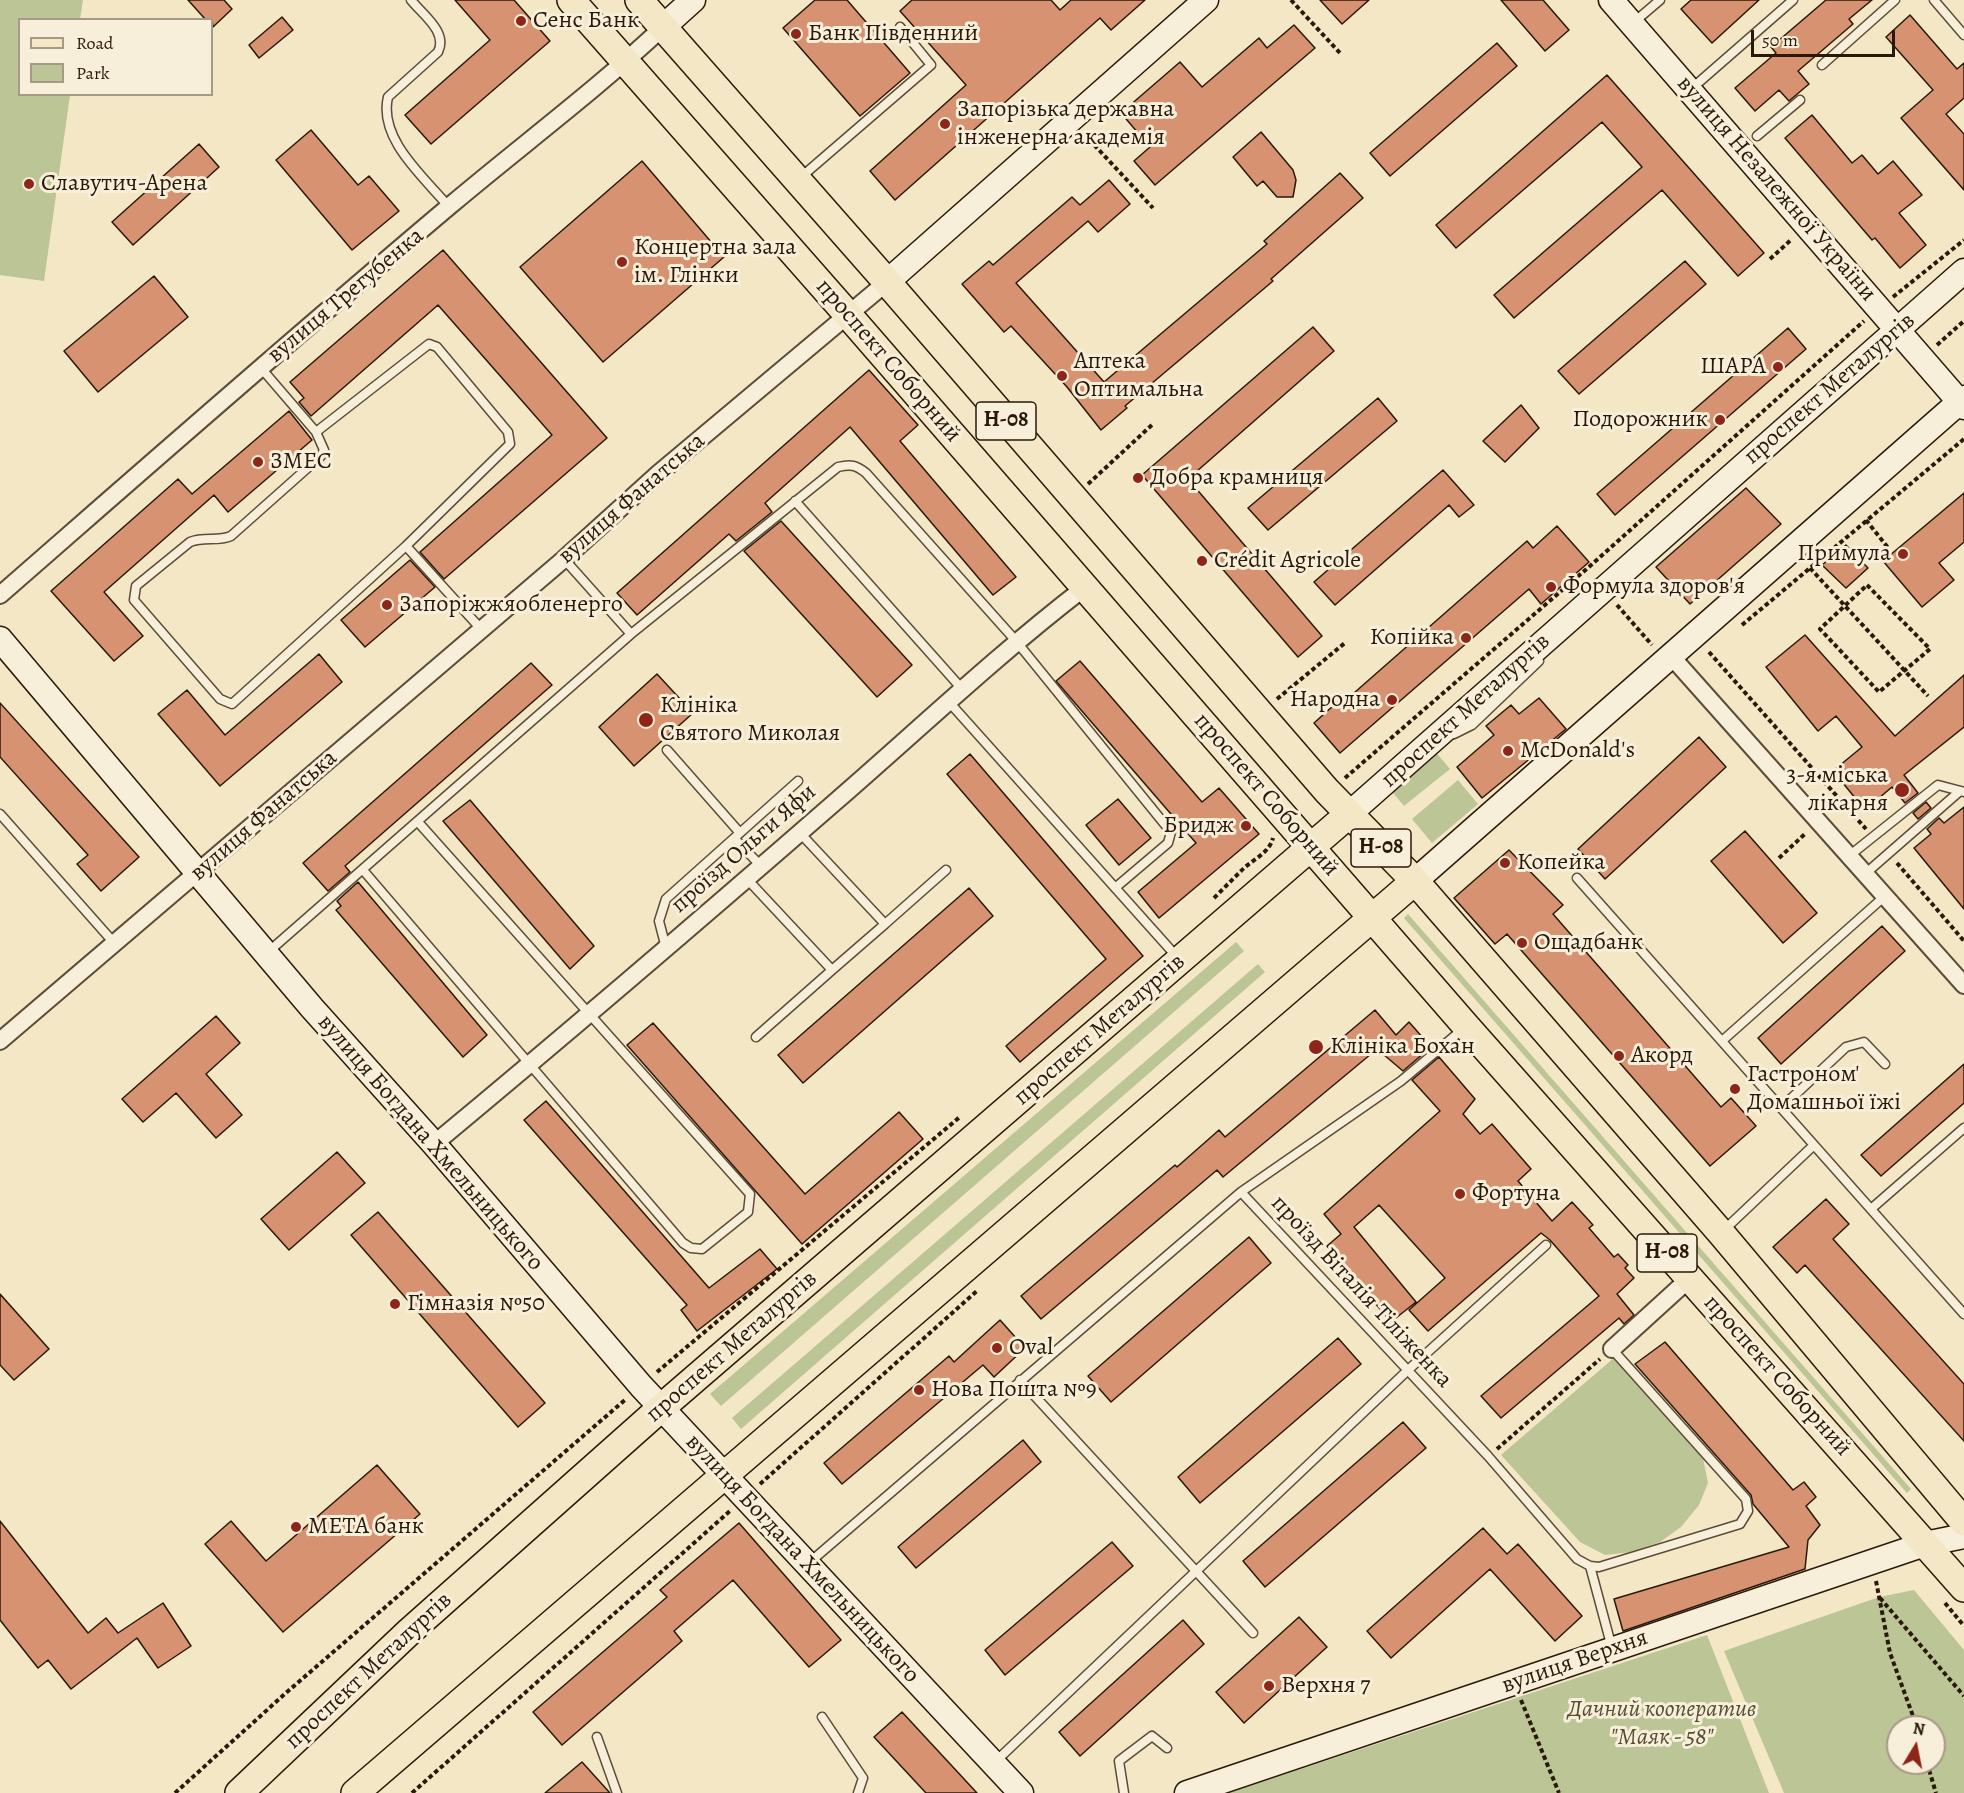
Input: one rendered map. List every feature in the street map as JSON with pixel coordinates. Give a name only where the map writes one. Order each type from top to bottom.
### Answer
[{"type":"main road","name":"проспект Соборний","points":[[571,0],[1287,818],[1466,1026],[1925,1544],[1953,1594]]},
{"type":"main road","name":"проспект Соборний","points":[[639,0],[887,282],[1259,714],[1348,815],[1415,881],[1721,1233],[1964,1522]]},
{"type":"main road","name":"вулиця Трегубенка","points":[[663,27],[693,0]]},
{"type":"main road","name":"вулиця Фанатська","points":[[887,282],[1206,0]]},
{"type":"main road","name":"вулиця Незалежної України","points":[[1611,0],[1963,402]]},
{"type":"main road","name":"проспект Металургів","points":[[239,1793],[410,1631],[661,1408],[1426,747],[1606,595],[1897,329],[1964,271]]},
{"type":"main road","points":[[355,1793],[723,1474],[1415,881],[1963,402]]},
{"type":"main road","name":"вулиця Богдана Хмельницького","points":[[0,639],[267,953],[641,1386],[1021,1793]]},
{"type":"main road","name":"вулиця Верхня","points":[[1187,1793],[1925,1544],[1964,1536]]},
{"type":"street","name":"вулиця Трегубенка","points":[[0,595],[261,368],[449,207],[625,62],[663,27]]},
{"type":"street","name":"вулиця Фанатська","points":[[0,1041],[564,559],[658,474],[887,282]]},
{"type":"street","name":"проїзд Ольги Яфи","points":[[434,1144],[747,879],[964,690],[1016,641],[1084,588]]},
{"type":"street","points":[[1671,659],[1964,985]]},
{"type":"street","points":[[1611,1349],[1690,1278]]},
{"type":"lane","points":[[411,0],[440,34],[441,46],[438,52],[388,97],[386,118],[394,137],[449,207]]},
{"type":"lane","points":[[1632,24],[1660,0]]},
{"type":"lane","points":[[1690,91],[1793,0]]},
{"type":"lane","points":[[1822,65],[1895,0]]},
{"type":"lane","points":[[1934,0],[1964,34]]},
{"type":"lane","points":[[798,180],[931,65],[900,27]]},
{"type":"lane","points":[[1757,136],[1800,100]]},
{"type":"lane","points":[[261,368],[316,432],[324,450],[321,456],[231,536],[222,539],[200,538],[190,542],[136,586],[134,600],[220,699],[232,704],[406,546],[510,444],[508,432],[433,344],[429,344],[316,432]]},
{"type":"lane","points":[[267,953],[631,634],[838,467],[849,464],[858,466],[1016,641],[1171,832],[1168,843],[1115,888]]},
{"type":"lane","points":[[795,501],[964,690]]},
{"type":"lane","points":[[406,546],[481,629]]},
{"type":"lane","points":[[564,559],[631,634]]},
{"type":"lane","points":[[1574,629],[1606,595]]},
{"type":"lane","points":[[1426,747],[1472,725],[1544,657]]},
{"type":"lane","points":[[949,702],[1180,961]]},
{"type":"lane","points":[[667,750],[761,866]]},
{"type":"lane","points":[[666,948],[659,921],[666,899],[798,781]]},
{"type":"lane","points":[[1849,856],[1938,785],[1962,791]]},
{"type":"lane","points":[[1865,874],[1962,791]]},
{"type":"lane","points":[[0,814],[115,944]]},
{"type":"lane","points":[[363,870],[682,1243],[691,1248],[702,1249],[748,1212],[750,1194],[418,822]]},
{"type":"lane","points":[[800,833],[885,924]]},
{"type":"lane","points":[[756,1037],[946,870]]},
{"type":"lane","points":[[1577,878],[1964,1314]]},
{"type":"lane","points":[[747,879],[832,970]]},
{"type":"lane","points":[[1722,1041],[1885,896]]},
{"type":"lane","points":[[1241,1192],[1401,1081],[1466,1026]]},
{"type":"lane","points":[[1781,1108],[1846,1047],[1864,1042],[1885,1064]]},
{"type":"lane","points":[[1871,1209],[1964,1128]]},
{"type":"lane","points":[[1721,1233],[1814,1145]]},
{"type":"lane","name":"проїзд Віталія Тіліженка","points":[[807,1564],[1241,1192],[1488,1456],[1577,1559],[1590,1566]]},
{"type":"lane","points":[[993,1763],[1408,1370],[1546,1245]]},
{"type":"lane","points":[[1611,1349],[1746,1499],[1748,1511],[1740,1524],[1599,1567],[1590,1566],[1612,1650]]},
{"type":"lane","points":[[1020,1380],[1253,1633]]},
{"type":"lane","points":[[822,1717],[858,1767],[863,1778],[858,1793]]},
{"type":"lane","points":[[1124,1793],[1119,1761],[1152,1736],[1167,1748]]},
{"type":"lane","points":[[597,1737],[617,1793]]},
{"type":"path","points":[[1291,0],[1340,53]]},
{"type":"path","points":[[1071,119],[1153,208]]},
{"type":"path","points":[[1770,259],[1807,226]]},
{"type":"path","points":[[1345,778],[1590,566],[1879,308],[1964,240]]},
{"type":"path","points":[[1073,498],[1154,423]]},
{"type":"path","points":[[1737,629],[1964,439]]},
{"type":"path","points":[[1866,520],[1889,549]]},
{"type":"path","points":[[1810,568],[1929,696]]},
{"type":"path","points":[[1868,585],[1930,649],[1905,670],[1879,692],[1820,629],[1868,585]]},
{"type":"path","points":[[1606,595],[1671,659],[1709,652],[1719,644]]},
{"type":"path","points":[[1259,714],[1346,642]]},
{"type":"path","points":[[1709,652],[1873,836]]},
{"type":"path","points":[[1205,906],[1272,844],[1274,833],[1287,818]]},
{"type":"path","points":[[1888,853],[1964,941]]},
{"type":"path","points":[[175,1793],[287,1692],[641,1386],[966,1112]]},
{"type":"path","points":[[1488,1456],[1611,1349]]},
{"type":"path","points":[[412,1793],[716,1524]]},
{"type":"path","points":[[1876,1578],[1890,1653],[1913,1715]]},
{"type":"path","points":[[1953,1594],[1964,1626]]},
{"type":"path","points":[[1879,1597],[1964,1696]]},
{"type":"path","points":[[1514,1683],[1559,1793]]},
{"type":"path","points":[[1931,1775],[1936,1793]]},
{"type":"green space","name":"Славутич-Арена","points":[[0,0],[83,0],[80,18],[18,18],[18,96],[70,96],[44,281],[0,275]]},
{"type":"green space","points":[[1434,750],[1450,769],[1404,806],[1388,787]]},
{"type":"green space","points":[[1458,780],[1478,804],[1432,843],[1412,819]]},
{"type":"green space","points":[[1408,914],[1911,1489],[1907,1493],[1404,918]]},
{"type":"green space","points":[[1236,942],[1244,951],[721,1406],[710,1394]]},
{"type":"green space","points":[[1258,964],[1265,972],[741,1429],[732,1418]]},
{"type":"green space","points":[[1615,1357],[1702,1453],[1708,1483],[1699,1505],[1681,1527],[1660,1542],[1632,1552],[1605,1555],[1580,1542],[1501,1455]]},
{"type":"green space","points":[[1914,1590],[1964,1650],[1964,1793],[1784,1793],[1724,1651],[1879,1597]]},
{"type":"green space","name":"Дачний кооператив \"Маяк - 58\"","points":[[1707,1635],[1769,1793],[1228,1793]]},
{"type":"building","points":[[188,0],[224,0],[232,9],[213,27],[213,18],[204,18]]},
{"type":"building","points":[[455,0],[514,0],[550,41],[431,144],[405,115],[490,40]]},
{"type":"building","points":[[815,0],[847,0],[910,73],[860,116],[783,28]]},
{"type":"building","name":"Запорізька державна інженерна академія","points":[[912,0],[1051,0],[1060,10],[1071,0],[1145,0],[1111,30],[1100,18],[895,200],[870,171],[966,85],[900,11]]},
{"type":"building","points":[[1320,0],[1369,0],[1342,24]]},
{"type":"building","points":[[1501,0],[1543,0],[1569,30],[1545,51]]},
{"type":"building","points":[[1691,0],[1759,0],[1712,43],[1681,9]]},
{"type":"building","points":[[1826,0],[1872,0],[1849,19],[1853,24],[1798,71],[1809,84],[1789,101],[1779,90],[1755,111],[1735,88],[1776,53],[1771,47]]},
{"type":"building","points":[[1910,15],[1957,69],[1964,63],[1964,98],[1946,114],[1964,134],[1964,190],[1901,118],[1933,90],[1886,37]]},
{"type":"building","points":[[282,17],[293,30],[259,58],[249,45]]},
{"type":"building","points":[[1294,25],[1315,48],[1155,185],[1134,161],[1150,147],[1121,113],[1180,62],[1202,87],[1259,38],[1267,48]]},
{"type":"building","points":[[1497,43],[1517,66],[1390,176],[1370,153]]},
{"type":"building","points":[[1607,75],[1764,253],[1738,276],[1662,190],[1514,318],[1494,295],[1642,167],[1602,122],[1456,248],[1436,225]]},
{"type":"building","points":[[1812,115],[1852,163],[1862,155],[1878,174],[1893,161],[1922,195],[1899,213],[1926,245],[1900,268],[1875,238],[1872,240],[1785,138]]},
{"type":"building","points":[[311,130],[358,185],[369,176],[399,211],[352,250],[276,160]]},
{"type":"building","points":[[1261,132],[1293,170],[1296,180],[1293,197],[1277,197],[1263,181],[1257,186],[1233,157]]},
{"type":"building","points":[[199,144],[219,167],[133,245],[112,222]]},
{"type":"building","name":"Концертна зала ім. Глінки","points":[[642,161],[724,257],[603,362],[520,267]]},
{"type":"building","points":[[1340,173],[1363,198],[1271,279],[1273,281],[1125,406],[1127,408],[1101,430],[1067,387],[1011,326],[1004,332],[962,284],[989,261],[993,265],[1072,197],[1080,205],[1109,180],[1130,204],[1098,232],[1088,221],[1016,283],[1104,382],[1267,244],[1264,241]]},
{"type":"building","points":[[443,250],[607,438],[444,579],[420,552],[552,435],[438,305],[311,416],[299,402],[304,398],[290,382]]},
{"type":"building","points":[[1685,261],[1706,284],[1579,394],[1558,371]]},
{"type":"building","points":[[154,276],[188,317],[98,392],[64,351]]},
{"type":"building","points":[[1313,327],[1334,351],[1188,479],[1322,636],[1298,657],[1142,475]]},
{"type":"building","points":[[1788,328],[1806,349],[1615,515],[1597,494]]},
{"type":"building","points":[[869,370],[918,425],[900,441],[1016,577],[993,595],[850,427],[765,503],[772,512],[736,541],[729,534],[637,615],[617,593]]},
{"type":"building","points":[[1378,398],[1397,421],[1268,530],[1248,508]]},
{"type":"building","points":[[1521,405],[1539,428],[1505,462],[1483,441]]},
{"type":"building","points":[[289,411],[312,440],[228,512],[214,495],[104,592],[143,636],[114,661],[51,591],[178,479],[192,494]]},
{"type":"building","points":[[1443,470],[1474,505],[1459,517],[1449,505],[1335,605],[1314,582]]},
{"type":"building","points":[[1746,488],[1781,524],[1690,604],[1656,567]]},
{"type":"building","points":[[1964,493],[1964,542],[1939,563],[1954,580],[1922,607],[1883,561]]},
{"type":"building","points":[[781,521],[912,665],[877,697],[744,551]]},
{"type":"building","points":[[1557,526],[1589,562],[1541,604],[1529,589],[1340,753],[1314,723],[1343,697],[1346,700],[1527,541],[1533,548]]},
{"type":"building","points":[[1846,545],[1868,568],[1846,588],[1822,565]]},
{"type":"building","name":"Запоріжжяобленерго","points":[[410,560],[435,587],[365,647],[341,620]]},
{"type":"building","points":[[1805,635],[1895,736],[1964,675],[1964,727],[1904,775],[1918,793],[1905,803],[1892,787],[1865,810],[1833,771],[1862,747],[1836,716],[1818,731],[1766,667]]},
{"type":"building","points":[[319,654],[342,682],[220,786],[158,714],[187,690],[225,735]]},
{"type":"building","points":[[1080,661],[1202,802],[1219,788],[1259,834],[1159,918],[1138,892],[1196,843],[1056,681]]},
{"type":"building","points":[[531,663],[552,685],[345,866],[350,872],[328,891],[303,863]]},
{"type":"building","name":"Клініка Святого Миколая","points":[[657,674],[693,713],[634,766],[599,727]]},
{"type":"building","name":"McDonald's","points":[[1539,698],[1566,729],[1482,798],[1457,767],[1494,735],[1486,726],[1511,705],[1519,714]]},
{"type":"building","points":[[0,703],[139,857],[101,891],[77,864],[88,855],[0,757]]},
{"type":"building","points":[[1699,737],[1726,767],[1605,879],[1578,849]]},
{"type":"building","points":[[970,754],[1143,956],[1020,1062],[1006,1046],[1106,959],[947,774]]},
{"type":"building","points":[[1118,799],[1151,838],[1119,865],[1086,825]]},
{"type":"building","points":[[470,800],[594,946],[570,969],[443,821]]},
{"type":"building","points":[[1926,802],[1931,808],[1918,819],[1913,813]]},
{"type":"building","points":[[1964,807],[1964,909],[1914,848],[1931,834],[1927,829],[1939,818],[1944,823]]},
{"type":"building","points":[[1745,831],[1817,913],[1783,943],[1711,861]]},
{"type":"building","points":[[1509,850],[1563,905],[1553,914],[1721,1107],[1731,1098],[1756,1126],[1710,1166],[1507,934],[1495,944],[1454,898]]},
{"type":"building","points":[[358,882],[487,1035],[463,1057],[336,910],[341,906],[337,901]]},
{"type":"building","points":[[969,888],[993,916],[803,1083],[778,1055]]},
{"type":"building","points":[[1882,926],[1905,951],[1781,1064],[1758,1038]]},
{"type":"building","points":[[1375,1010],[1396,1035],[1409,1022],[1431,1047],[1403,1071],[1377,1049],[1223,1177],[1217,1170],[1041,1319],[1021,1296],[1175,1165],[1177,1167],[1219,1130],[1225,1137]]},
{"type":"building","points":[[216,1016],[240,1043],[206,1074],[242,1115],[216,1138],[176,1093],[143,1122],[122,1099]]},
{"type":"building","points":[[653,1023],[805,1194],[899,1112],[923,1139],[802,1244],[627,1045]]},
{"type":"building","points":[[1439,1057],[1475,1099],[1463,1114],[1480,1134],[1492,1124],[1531,1169],[1518,1181],[1552,1221],[1572,1202],[1593,1225],[1589,1228],[1614,1257],[1618,1254],[1628,1265],[1625,1268],[1634,1278],[1617,1294],[1634,1315],[1624,1324],[1619,1318],[1501,1418],[1481,1396],[1599,1296],[1550,1240],[1541,1233],[1428,1331],[1409,1310],[1445,1278],[1379,1205],[1354,1227],[1416,1302],[1391,1322],[1327,1246],[1341,1234],[1324,1214],[1440,1111],[1412,1080]]},
{"type":"building","points":[[1964,1064],[1964,1103],[1881,1176],[1861,1155]]},
{"type":"building","points":[[546,1101],[709,1288],[760,1249],[777,1269],[697,1331],[681,1310],[687,1305],[524,1120]]},
{"type":"building","points":[[337,1152],[365,1183],[289,1250],[261,1219]]},
{"type":"building","points":[[1826,1199],[1849,1224],[1833,1239],[1964,1384],[1964,1441],[1805,1265],[1797,1273],[1773,1247]]},
{"type":"building","points":[[378,1212],[545,1403],[518,1427],[351,1235]]},
{"type":"building","points":[[1249,1237],[1271,1263],[1111,1402],[1088,1376]]},
{"type":"building","points":[[0,1294],[49,1349],[14,1380],[0,1365]]},
{"type":"building","points":[[1000,1320],[1025,1348],[994,1377],[983,1365],[842,1484],[824,1463],[949,1356],[954,1362]]},
{"type":"building","points":[[1338,1338],[1361,1364],[1200,1503],[1178,1477]]},
{"type":"building","points":[[1665,1342],[1793,1490],[1804,1482],[1816,1497],[1806,1506],[1820,1525],[1808,1540],[1805,1569],[1623,1631],[1614,1599],[1789,1547],[1753,1504],[1751,1495],[1635,1364]]},
{"type":"building","points":[[1403,1422],[1426,1448],[1265,1587],[1243,1561]]},
{"type":"building","points":[[1023,1440],[1041,1462],[916,1568],[898,1547]]},
{"type":"building","points":[[377,1465],[420,1514],[283,1632],[205,1544],[231,1521],[266,1561]]},
{"type":"building","points":[[0,1521],[88,1633],[106,1618],[118,1633],[163,1603],[191,1646],[158,1668],[137,1638],[71,1689],[48,1660],[38,1668],[0,1620]]},
{"type":"building","points":[[739,1523],[841,1640],[809,1667],[733,1580],[674,1631],[682,1641],[562,1745],[533,1712],[667,1597],[660,1590]]},
{"type":"building","points":[[1483,1528],[1507,1554],[1518,1544],[1582,1616],[1555,1641],[1490,1569],[1391,1658],[1367,1631]]},
{"type":"building","points":[[1112,1542],[1133,1566],[1005,1675],[985,1650]]},
{"type":"building","points":[[1299,1617],[1327,1647],[1244,1723],[1216,1692]]},
{"type":"building","points":[[1183,1620],[1204,1644],[1080,1756],[1059,1732]]},
{"type":"building","points":[[902,1712],[977,1793],[926,1793],[874,1737]]},
{"type":"building","points":[[582,1762],[610,1793],[545,1793]]},
{"type":"place","name":"Сенс Банк","points":[[521,21]]},
{"type":"place","name":"Банк Південний","points":[[796,34]]},
{"type":"place","name":"Запорізька державна інженерна академія","points":[[945,124]]},
{"type":"place","name":"Славутич-Арена","points":[[29,184]]},
{"type":"place","name":"Концертна зала ім. Глінки","points":[[622,262]]},
{"type":"place","name":"ШАРА","points":[[1778,367]]},
{"type":"place","name":"Аптека Оптимальна","points":[[1062,376]]},
{"type":"place","name":"Подорожник","points":[[1720,420]]},
{"type":"place","name":"ЗМЕС","points":[[258,462]]},
{"type":"place","name":"Добра крамниця","points":[[1138,478]]},
{"type":"place","name":"Примула","points":[[1903,554]]},
{"type":"place","name":"Crédit Agricole","points":[[1202,561]]},
{"type":"place","name":"Формула здоров'я","points":[[1551,587]]},
{"type":"place","name":"Запоріжжяобленерго","points":[[387,605]]},
{"type":"place","name":"Копійка","points":[[1466,638]]},
{"type":"place","name":"Народна","points":[[1392,700]]},
{"type":"place","name":"Клініка Святого Миколая","points":[[646,720]]},
{"type":"place","name":"McDonald's","points":[[1508,751]]},
{"type":"place","name":"3-я міська лікарня","points":[[1902,790]]},
{"type":"place","name":"Бридж","points":[[1246,826]]},
{"type":"place","name":"Копейка","points":[[1505,863]]},
{"type":"place","name":"Ощадбанк","points":[[1522,943]]},
{"type":"place","name":"Клініка Бохан","points":[[1316,1047]]},
{"type":"place","name":"Акорд","points":[[1619,1056]]},
{"type":"place","name":"Гастроном' Домашньої їжі","points":[[1735,1089]]},
{"type":"place","name":"Фортуна","points":[[1460,1194]]},
{"type":"place","name":"Гімназія №50","points":[[395,1304]]},
{"type":"place","name":"Oval","points":[[997,1348]]},
{"type":"place","name":"Нова Пошта №9","points":[[919,1390]]},
{"type":"place","name":"МЕТА банк","points":[[296,1527]]},
{"type":"place","name":"Верхня 7","points":[[1269,1686]]}]
